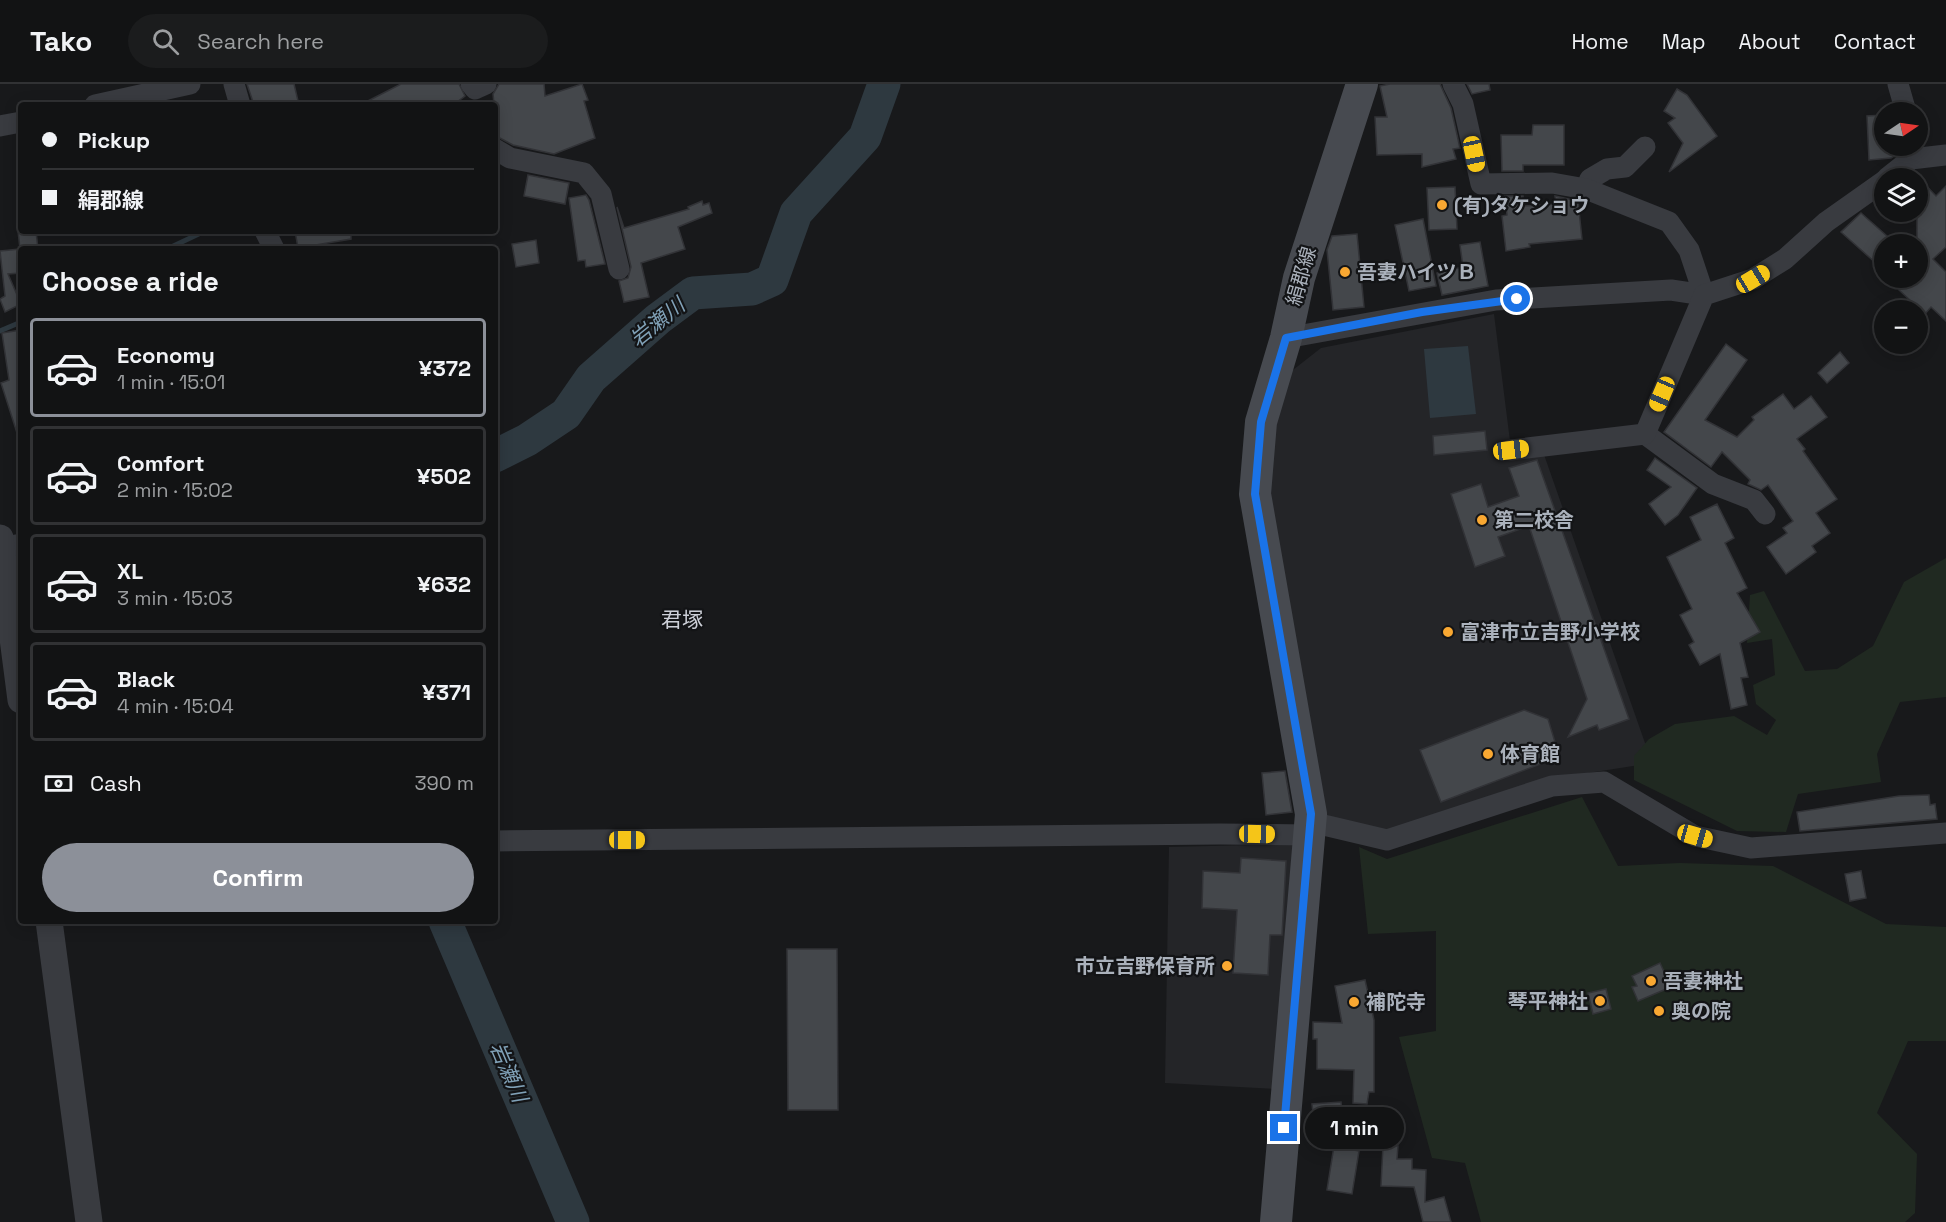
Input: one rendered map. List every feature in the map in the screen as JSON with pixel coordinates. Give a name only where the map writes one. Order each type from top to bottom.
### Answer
[{"type":"main road","name":"絹郡線","points":[[1276,1222],[1310,829],[1310,797],[1255,494],[1261,422],[1286,338],[1299,278],[1362,84]]},
{"type":"street","points":[[109,102],[190,84]]},
{"type":"street","points":[[234,84],[239,102]]},
{"type":"street","points":[[1453,84],[1463,104],[1481,184],[1552,183],[1586,189],[1669,222],[1689,250],[1704,295],[1645,434]]},
{"type":"street","points":[[1898,84],[1903,102]]},
{"type":"street","points":[[0,126],[18,123]]},
{"type":"street","points":[[1586,189],[1590,179],[1606,169],[1625,168],[1646,147]]},
{"type":"street","points":[[498,151],[510,158],[584,173],[601,194],[619,269]]},
{"type":"street","points":[[1928,154],[1946,155]]},
{"type":"street","points":[[1896,168],[1907,156]]},
{"type":"street","points":[[1286,338],[1496,300],[1671,290],[1704,295],[1753,279],[1785,260],[1826,222],[1874,188]]},
{"type":"street","points":[[1511,450],[1645,434],[1713,484],[1754,500],[1765,514]]},
{"type":"street","points":[[7,543],[18,666]]},
{"type":"street","points":[[498,841],[1210,834],[1310,829],[1387,840],[1552,786],[1604,782],[1695,836],[1725,845],[1751,849],[1946,833]]},
{"type":"street","points":[[49,924],[89,1222]]},
{"type":"shaded area","name":"富津市立吉野小学校","points":[[1494,314],[1511,449],[1541,446],[1652,763],[1550,779],[1381,833],[1324,814],[1265,478],[1284,377],[1321,348]]},
{"type":"shaded area","points":[[1468,346],[1476,414],[1430,418],[1424,349]]},
{"type":"shaded area","points":[[1946,558],[1946,697],[1900,702],[1877,754],[1881,782],[1798,794],[1786,832],[1737,831],[1634,780],[1634,756],[1649,739],[1675,724],[1734,716],[1767,735],[1776,720],[1756,704],[1753,685],[1775,675],[1772,639],[1747,643],[1750,595],[1764,591],[1805,671],[1837,669],[1873,646],[1904,582]]},
{"type":"shaded area","points":[[1582,797],[1618,866],[1680,863],[1773,866],[1886,924],[1946,927],[1946,1041],[1908,1041],[1877,1113],[1917,1154],[1915,1213],[1905,1222],[1481,1222],[1465,1163],[1432,1158],[1399,1037],[1436,1031],[1436,931],[1368,934],[1359,847],[1387,859]]},
{"type":"shaded area","name":"市立吉野保育所","points":[[1294,844],[1275,1089],[1165,1083],[1169,847]]},
{"type":"building","points":[[247,84],[294,84],[298,102],[253,102]]},
{"type":"building","points":[[401,84],[459,84],[465,96],[457,102],[366,102]]},
{"type":"building","points":[[499,84],[544,84],[545,96],[582,84],[588,100],[584,101],[595,138],[554,154],[513,145],[498,137],[498,102],[494,102],[493,94]]},
{"type":"building","points":[[1440,84],[1451,108],[1460,148],[1453,149],[1456,159],[1422,167],[1422,154],[1377,155],[1375,117],[1387,117],[1380,86]]},
{"type":"building","points":[[1467,84],[1489,84],[1490,90],[1472,94]]},
{"type":"building","points":[[1677,89],[1687,95],[1717,136],[1669,172],[1683,143],[1668,123],[1675,118],[1664,111]]},
{"type":"building","points":[[1867,116],[1874,116],[1874,156],[1894,156],[1891,158],[1869,160]]},
{"type":"building","points":[[1533,125],[1564,125],[1564,165],[1523,165],[1523,171],[1502,171],[1501,135],[1532,135]]},
{"type":"building","points":[[528,175],[569,183],[565,204],[524,196]]},
{"type":"building","points":[[1946,186],[1946,247],[1933,259],[1946,272],[1946,321],[1931,307],[1928,310],[1928,300],[1910,300],[1899,290],[1901,288],[1928,288],[1928,234],[1917,234],[1917,222],[1928,222],[1928,188],[1936,196]]},
{"type":"building","name":"(有)タケショウ","points":[[1455,187],[1457,229],[1429,230],[1427,188]]},
{"type":"building","points":[[586,195],[605,264],[586,267],[585,260],[578,261],[569,198]]},
{"type":"building","points":[[1505,196],[1523,196],[1524,206],[1556,204],[1555,196],[1578,201],[1582,239],[1529,244],[1530,247],[1506,251],[1502,216],[1507,215]]},
{"type":"building","points":[[702,201],[703,205],[709,203],[712,213],[678,227],[685,249],[641,263],[649,297],[624,302],[619,281],[628,278],[631,267],[617,207],[624,228],[689,209],[688,207]]},
{"type":"building","points":[[1861,213],[1885,234],[1874,234],[1874,261],[1841,232]]},
{"type":"building","points":[[1423,219],[1436,286],[1409,291],[1395,225]]},
{"type":"building","points":[[18,234],[36,234],[38,246],[20,246]]},
{"type":"building","points":[[296,234],[351,234],[351,239],[298,246]]},
{"type":"building","name":"吾妻ハイツＢ","points":[[1357,234],[1364,307],[1333,310],[1327,250],[1332,236]]},
{"type":"building","points":[[536,240],[539,263],[516,267],[512,244]]},
{"type":"building","points":[[1480,242],[1488,286],[1442,295],[1437,273],[1463,267],[1460,245]]},
{"type":"building","points":[[18,249],[18,273],[8,274],[18,297],[18,306],[5,312],[0,299],[5,296],[0,251]]},
{"type":"building","points":[[18,330],[18,436],[1,383],[9,380],[2,333]]},
{"type":"building","points":[[1726,344],[1747,360],[1705,420],[1737,437],[1754,420],[1752,417],[1783,394],[1794,409],[1811,396],[1827,417],[1797,439],[1837,499],[1816,513],[1830,533],[1812,546],[1816,552],[1786,574],[1767,547],[1787,533],[1783,528],[1793,521],[1768,485],[1761,490],[1748,484],[1750,480],[1722,452],[1711,467],[1664,432]]},
{"type":"building","points":[[1840,352],[1849,363],[1827,383],[1818,373]]},
{"type":"building","points":[[1485,431],[1487,450],[1434,455],[1433,436]]},
{"type":"building","points":[[1655,458],[1697,488],[1678,515],[1665,525],[1649,504],[1671,487],[1647,470]]},
{"type":"building","points":[[1537,460],[1629,719],[1599,730],[1597,725],[1568,737],[1587,699],[1529,526],[1498,537],[1505,556],[1475,567],[1451,494],[1481,484],[1488,507],[1519,496],[1509,468]]},
{"type":"building","points":[[1717,504],[1734,538],[1725,543],[1747,588],[1737,593],[1760,632],[1740,643],[1748,677],[1741,678],[1747,705],[1731,709],[1720,654],[1700,665],[1689,645],[1694,642],[1680,615],[1692,609],[1667,557],[1701,540],[1690,517]]},
{"type":"building","name":"体育館","points":[[1524,710],[1548,719],[1555,742],[1551,743],[1556,758],[1441,802],[1420,750]]},
{"type":"building","points":[[1285,771],[1292,812],[1266,815],[1262,773]]},
{"type":"building","points":[[1929,795],[1930,805],[1935,804],[1937,819],[1800,831],[1797,812],[1899,796]]},
{"type":"building","points":[[1241,858],[1286,861],[1282,935],[1270,935],[1268,975],[1233,973],[1237,910],[1202,908],[1203,871],[1240,873]]},
{"type":"building","points":[[1861,871],[1866,898],[1850,901],[1845,874]]},
{"type":"building","points":[[787,949],[837,949],[838,1110],[788,1110]]},
{"type":"building","name":"吾妻神社","points":[[1660,963],[1671,987],[1638,1001],[1632,987],[1637,986],[1632,976]]},
{"type":"building","points":[[1365,980],[1374,1020],[1374,1092],[1369,1092],[1367,1104],[1353,1103],[1354,1070],[1317,1069],[1317,1039],[1313,1039],[1313,1022],[1342,1023],[1335,986]]},
{"type":"building","name":"琴平神社","points":[[1606,989],[1611,1009],[1593,1014],[1588,993]]},
{"type":"building","points":[[1341,1102],[1343,1121],[1314,1123],[1312,1104]]},
{"type":"building","points":[[1383,1145],[1398,1146],[1397,1159],[1412,1159],[1412,1169],[1426,1170],[1425,1202],[1444,1197],[1451,1222],[1423,1222],[1414,1187],[1381,1186]]},
{"type":"building","points":[[1334,1146],[1359,1151],[1352,1194],[1327,1190]]},
{"type":"waterway","name":"岩瀬川","points":[[498,454],[527,440],[566,414],[591,378],[658,319],[693,293],[752,289],[772,280],[796,213],[865,137],[884,84]]},
{"type":"waterway","points":[[173,246],[199,234]]},
{"type":"waterway","points":[[0,331],[18,323]]},
{"type":"waterway","name":"岩瀬川","points":[[446,924],[573,1222]]},
{"type":"place","name":"(有)タケショウ","points":[[1442,205]]},
{"type":"place","name":"吾妻ハイツＢ","points":[[1345,272]]},
{"type":"place","name":"第二校舎","points":[[1482,520]]},
{"type":"place","name":"富津市立吉野小学校","points":[[1448,632]]},
{"type":"place","name":"体育館","points":[[1488,754]]},
{"type":"place","name":"市立吉野保育所","points":[[1227,966]]},
{"type":"place","name":"吾妻神社","points":[[1651,981]]},
{"type":"place","name":"琴平神社","points":[[1600,1001]]},
{"type":"place","name":"補陀寺","points":[[1354,1002]]},
{"type":"place","name":"奥の院","points":[[1659,1011]]},
{"type":"district","name":"君塚","points":[[682,619]]},
{"type":"route","points":[[1284,1128],[1311,814],[1310,797],[1255,494],[1261,422],[1286,338],[1422,312],[1496,300],[1517,299]]}]
